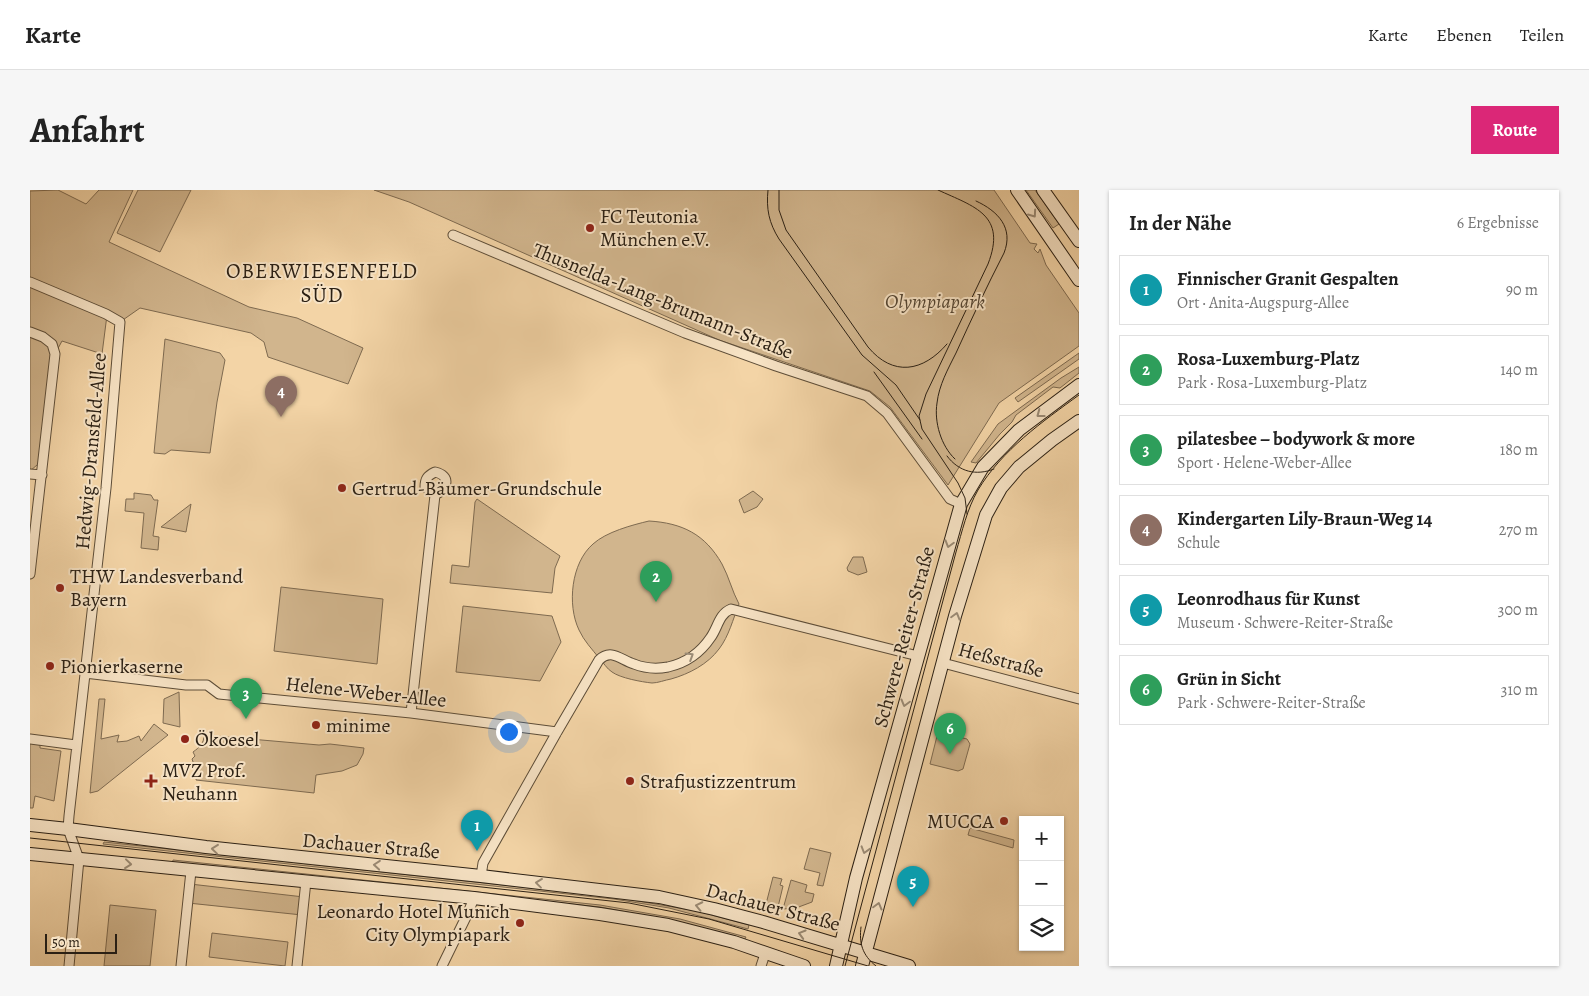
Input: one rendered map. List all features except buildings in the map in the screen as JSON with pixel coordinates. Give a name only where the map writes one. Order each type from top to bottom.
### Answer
[{"type":"main road","points":[[1016,190],[1079,280]]},
{"type":"main road","points":[[1043,190],[1079,241]]},
{"type":"main road","name":"Schwere-Reiter-Straße","points":[[836,966],[856,878],[961,504],[983,467],[1018,430],[1079,385]]},
{"type":"main road","points":[[864,960],[943,663],[986,515],[1001,488],[1019,467],[1079,421]]},
{"type":"main road","name":"Dachauer Straße","points":[[30,825],[235,851],[481,876],[658,897],[714,909],[840,945],[864,960],[909,966]]},
{"type":"main road","name":"Dachauer Straße","points":[[30,854],[474,898],[600,914],[668,925],[734,942],[763,960],[804,966]]},
{"type":"street","name":"Thusnelda-Lang-Brumann-Straße","points":[[453,235],[685,333],[866,396],[888,413],[950,499],[961,504]]},
{"type":"street","name":"Hedwig-Dransfeld-Allee","points":[[30,282],[106,314],[120,322],[106,488],[68,829],[79,859]]},
{"type":"street","points":[[30,332],[43,337],[52,344],[55,354],[30,574]]},
{"type":"street","points":[[30,474],[42,475]]},
{"type":"street","points":[[411,714],[435,495]]},
{"type":"street","points":[[481,876],[483,863],[556,732],[599,660],[607,654],[617,656],[633,664],[656,668],[667,667],[692,657],[712,635],[723,614],[731,609],[735,609],[918,656]]},
{"type":"street","name":"Heßstraße","points":[[943,663],[1079,699]]},
{"type":"street","name":"Helene-Weber-Allee","points":[[85,673],[186,685],[207,685],[219,694],[411,714],[556,732]]},
{"type":"street","points":[[30,739],[76,745]]},
{"type":"street","points":[[69,966],[79,859]]},
{"type":"street","points":[[181,966],[191,871]]},
{"type":"street","points":[[297,966],[306,881]]},
{"type":"street","points":[[442,966],[474,898]]},
{"type":"green space","points":[[58,190],[86,204],[99,190],[133,190],[109,242],[249,307],[297,318],[363,348],[348,384],[268,357],[264,342],[251,333],[140,308],[120,322],[107,315],[102,354],[62,341],[55,354],[44,459],[30,471],[30,191]]},
{"type":"green space","points":[[138,190],[191,190],[160,252],[117,233]]},
{"type":"green space","name":"Olympiapark","points":[[374,190],[994,190],[1030,243],[1037,244],[1034,249],[1038,253],[1040,249],[1046,265],[1079,313],[1079,346],[999,403],[948,485],[890,407],[870,391],[719,340],[409,202]]},
{"type":"green space","points":[[1026,190],[1035,190],[1059,224],[1053,228]]},
{"type":"green space","points":[[165,339],[220,353],[225,360],[210,453],[171,450],[165,454],[154,453]]},
{"type":"green space","points":[[1079,353],[1079,359],[1018,402],[1015,398]]},
{"type":"green space","points":[[1079,367],[1079,373],[1060,388],[1053,387],[1016,415],[976,463],[971,462],[998,424]]},
{"type":"green space","points":[[753,491],[763,499],[757,507],[744,513],[739,500]]},
{"type":"green space","points":[[134,493],[151,495],[154,500],[158,500],[153,536],[159,537],[158,550],[141,548],[144,513],[125,511],[126,499],[134,499]]},
{"type":"green space","points":[[477,499],[560,556],[555,568],[552,593],[450,583],[452,565],[469,567],[475,502]]},
{"type":"green space","points":[[191,504],[186,532],[161,527]]},
{"type":"green space","points":[[649,521],[672,524],[692,532],[708,545],[722,564],[739,604],[726,639],[715,654],[698,668],[657,683],[637,681],[620,676],[607,667],[579,630],[575,620],[572,597],[573,585],[580,562],[593,544],[612,533]]},
{"type":"green space","points":[[853,557],[863,557],[867,572],[858,575],[848,571],[847,568]]},
{"type":"green space","points":[[281,587],[383,599],[377,664],[274,651]]},
{"type":"green space","points":[[463,606],[552,616],[561,642],[540,681],[456,672]]},
{"type":"green space","points":[[179,692],[180,727],[163,723],[164,699]]},
{"type":"green space","points":[[99,699],[105,699],[101,739],[119,735],[117,742],[127,741],[139,736],[141,741],[154,724],[168,735],[98,791],[90,793]]},
{"type":"green space","points":[[938,732],[967,739],[970,744],[963,769],[958,771],[930,764]]},
{"type":"green space","points":[[204,735],[364,748],[357,765],[342,771],[316,775],[314,793],[196,780],[197,773],[192,759],[195,756],[193,752],[201,745]]},
{"type":"green space","points":[[30,743],[40,745],[40,748],[61,751],[54,801],[35,796],[33,808],[30,808]]},
{"type":"green space","points":[[970,828],[1014,840],[1013,848],[968,835]]},
{"type":"green space","points":[[104,842],[614,897],[697,911],[749,925],[748,929],[669,908],[614,899],[103,844]]},
{"type":"green space","points":[[810,848],[831,853],[823,886],[817,885],[820,873],[804,869]]},
{"type":"green space","points":[[173,860],[600,905],[680,919],[746,937],[745,939],[680,922],[600,907],[224,867],[172,865]]},
{"type":"green space","points":[[773,877],[782,879],[780,885],[783,886],[778,907],[766,904]]},
{"type":"green space","points":[[791,880],[807,885],[805,892],[814,894],[812,902],[796,908],[783,909]]},
{"type":"green space","points":[[190,884],[304,897],[302,915],[188,903]]},
{"type":"green space","points":[[110,905],[156,910],[150,966],[104,966]]},
{"type":"green space","points":[[212,933],[288,942],[285,966],[209,957]]},
{"type":"tram line","points":[[768,190],[769,216],[779,239],[862,355],[896,385],[920,420]]},
{"type":"tram line","points":[[779,190],[779,210],[786,230],[868,347],[878,357],[898,367],[908,367],[928,360],[947,344]]},
{"type":"tram line","points":[[938,190],[964,202],[984,215],[990,224],[993,234],[993,247],[988,264],[926,394],[919,416],[922,429],[958,483],[965,498],[967,514]]},
{"type":"tram line","points":[[955,459],[942,441],[936,410],[938,396],[947,371],[1007,244],[1007,236],[1002,221],[991,210],[976,201]]},
{"type":"tram line","points":[[874,372],[922,439]]},
{"type":"tram line","points":[[845,966],[956,552],[971,505],[978,490],[1011,449],[1037,426],[1079,395]]},
{"type":"tram line","points":[[947,456],[957,466],[968,471],[981,472],[994,469]]},
{"type":"tram line","points":[[30,838],[629,903],[709,919],[868,966]]},
{"type":"tram line","points":[[861,927],[863,948],[867,958],[876,966]]},
{"type":"place","name":"FC Teutonia München e.V.","points":[[590,228]]},
{"type":"place","name":"Kindergarten Lily-Braun-Weg 14","points":[[281,417]]},
{"type":"place","name":"Gertrud-Bäumer-Grundschule","points":[[342,488]]},
{"type":"place","name":"THW Landesverband Bayern","points":[[60,588]]},
{"type":"place","name":"Rosa-Luxemburg-Platz","points":[[656,602]]},
{"type":"place","name":"Pionierkaserne","points":[[50,666]]},
{"type":"place","name":"pilatesbee – bodywork & more","points":[[246,719]]},
{"type":"place","name":"minime","points":[[316,725]]},
{"type":"place","name":"Ökoesel","points":[[185,739]]},
{"type":"place","name":"Grün in Sicht","points":[[950,754]]},
{"type":"place","name":"MVZ Prof. Neuhann","points":[[151,781]]},
{"type":"place","name":"Strafjustizzentrum","points":[[630,781]]},
{"type":"place","name":"MUCCA","points":[[1004,821]]},
{"type":"place","name":"Finnischer Granit Gespalten","points":[[477,851]]},
{"type":"place","name":"Leonrodhaus für Kunst","points":[[913,907]]},
{"type":"place","name":"Leonardo Hotel Munich City Olympiapark","points":[[520,923]]},
{"type":"district","name":"OBERWIESENFELD SÜD","points":[[322,283]]}]
